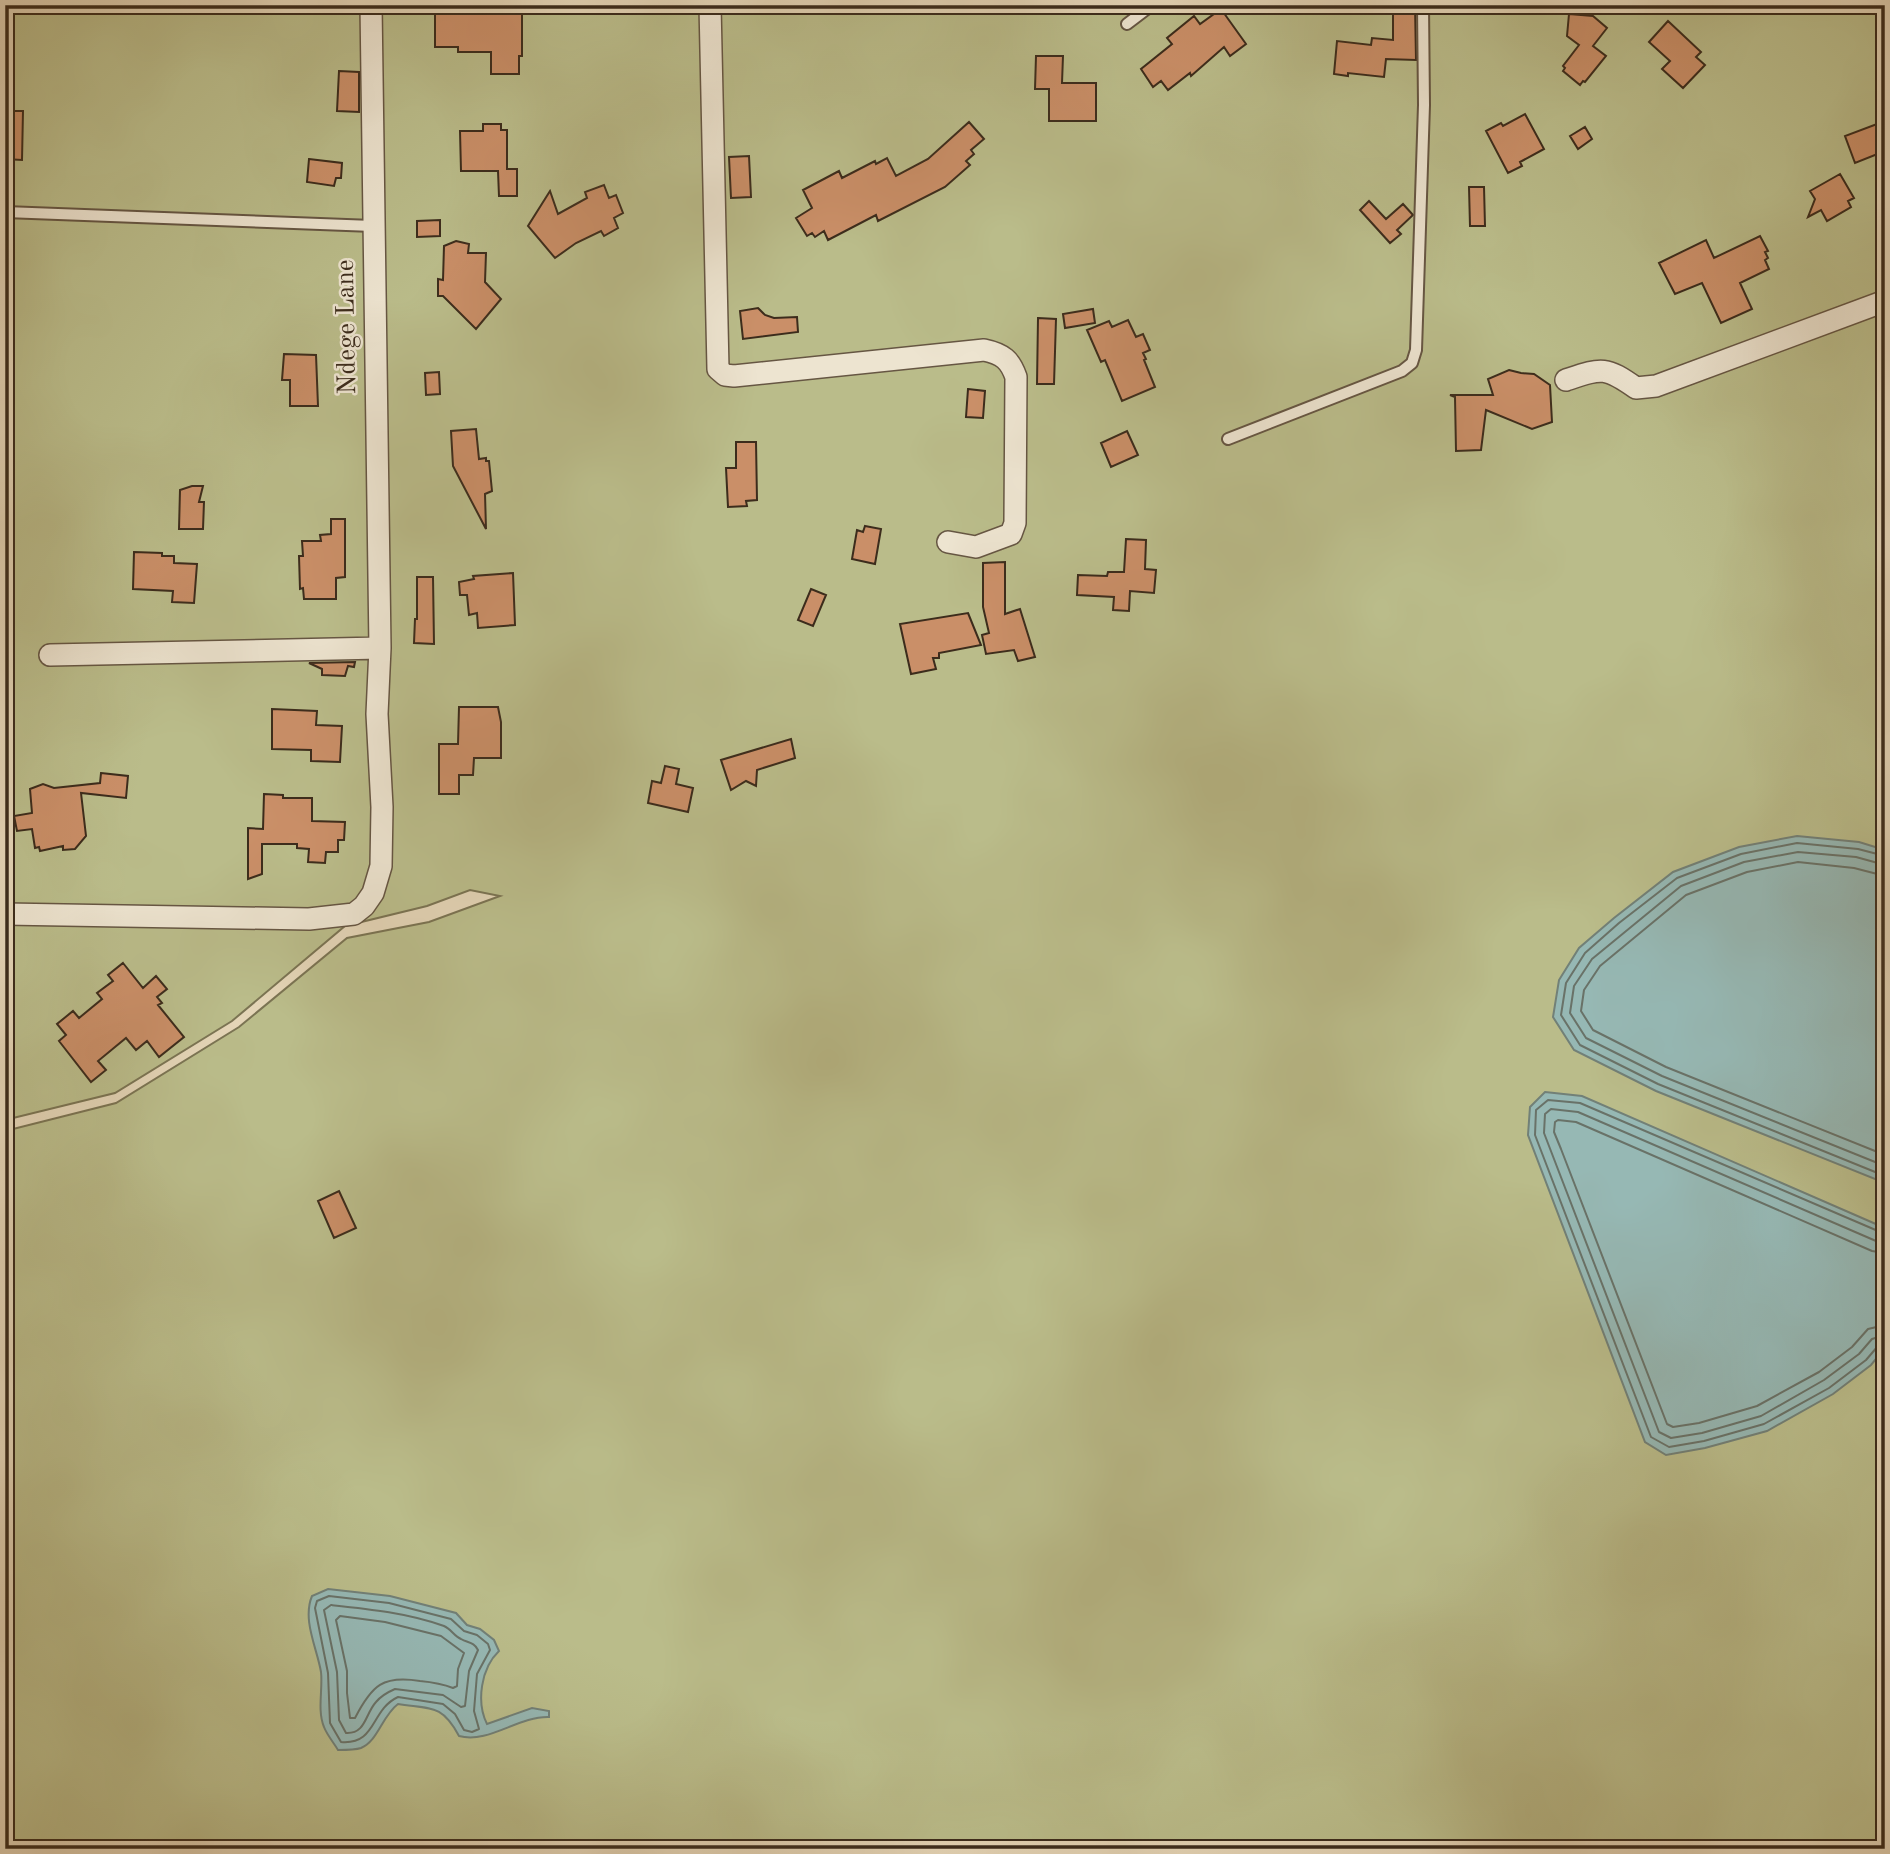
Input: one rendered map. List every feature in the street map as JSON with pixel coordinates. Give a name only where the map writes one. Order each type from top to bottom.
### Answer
[{"type":"street","name":"Ndege Lane","points":[[5,914],[309,919],[354,914],[373,893],[382,866],[382,807],[377,714],[380,648],[371,5]]},
{"type":"street","points":[[710,5],[718,369],[725,375],[734,376],[984,350],[997,352],[1010,361],[1016,377],[1015,523],[1011,534],[976,547],[948,542]]},
{"type":"street","points":[[1566,380],[1595,370],[1613,372],[1636,388],[1656,386],[1885,301]]},
{"type":"street","points":[[50,655],[380,648]]},
{"type":"lane","points":[[1127,24],[1152,5]]},
{"type":"lane","points":[[1228,439],[1402,371],[1412,363],[1416,351],[1419,269],[1424,105],[1423,5]]},
{"type":"lane","points":[[5,212],[373,226]]},
{"type":"green space","points":[[5,5],[1885,5],[1885,1849],[5,1849],[5,1131],[116,1103],[239,1027],[347,938],[429,922],[500,896],[470,890],[427,906],[345,926],[232,1021],[115,1093],[5,1120]]},
{"type":"water","points":[[1797,836],[1859,842],[1885,850],[1885,1183],[1656,1091],[1574,1050],[1553,1017],[1559,980],[1579,948],[1673,872],[1739,847]]},
{"type":"water","points":[[1545,1092],[1582,1096],[1885,1228],[1885,1348],[1871,1365],[1833,1394],[1767,1431],[1705,1448],[1666,1455],[1645,1442],[1528,1135],[1530,1107]]},
{"type":"water","points":[[328,1589],[390,1596],[456,1613],[467,1625],[480,1629],[494,1640],[499,1651],[488,1666],[482,1686],[482,1706],[487,1724],[532,1708],[549,1711],[549,1717],[470,1737],[459,1736],[441,1713],[398,1704],[367,1745],[359,1749],[338,1750],[322,1720],[321,1672],[309,1624],[312,1596]]},
{"type":"building","points":[[459,5],[486,5],[486,14],[522,14],[519,74],[491,74],[491,52],[458,52],[458,47],[435,47],[435,14],[459,14]]},
{"type":"building","points":[[1393,5],[1415,5],[1416,60],[1386,59],[1384,77],[1334,74],[1337,41],[1371,45],[1372,38],[1393,40]]},
{"type":"building","points":[[1221,9],[1246,44],[1230,56],[1224,47],[1191,76],[1190,73],[1168,90],[1161,81],[1153,87],[1141,69],[1172,44],[1167,38],[1194,16],[1200,24]]},
{"type":"building","points":[[1569,14],[1593,16],[1607,28],[1593,46],[1606,56],[1580,85],[1563,71],[1563,66],[1579,45],[1567,36]]},
{"type":"building","points":[[1668,21],[1701,52],[1696,57],[1705,65],[1683,88],[1662,69],[1670,61],[1649,42]]},
{"type":"building","points":[[1036,56],[1063,56],[1062,83],[1096,83],[1096,121],[1049,121],[1049,89],[1035,89]]},
{"type":"building","points":[[339,71],[359,72],[359,112],[337,111]]},
{"type":"building","points":[[5,111],[23,111],[22,160],[5,159]]},
{"type":"building","points":[[1525,114],[1544,149],[1520,162],[1522,166],[1508,173],[1486,131],[1501,123],[1503,126]]},
{"type":"building","points":[[1885,121],[1885,151],[1855,163],[1845,136]]},
{"type":"building","points":[[969,122],[984,139],[971,150],[974,154],[966,161],[970,165],[945,187],[878,221],[876,215],[828,240],[824,231],[815,237],[812,233],[807,236],[796,218],[812,208],[803,190],[839,171],[842,178],[875,161],[876,164],[887,158],[896,176],[928,159]]},
{"type":"building","points":[[483,124],[501,124],[501,130],[507,130],[507,169],[517,169],[517,196],[499,196],[498,171],[461,171],[460,131],[483,131]]},
{"type":"building","points":[[1585,127],[1592,139],[1578,149],[1570,136]]},
{"type":"building","points":[[749,156],[751,197],[731,198],[729,157]]},
{"type":"building","points":[[309,159],[342,163],[341,178],[336,178],[334,186],[307,182]]},
{"type":"building","points":[[1840,174],[1854,198],[1848,201],[1851,207],[1827,221],[1821,210],[1808,217],[1815,199],[1810,191]]},
{"type":"building","points":[[604,185],[609,198],[616,195],[623,213],[614,218],[618,228],[604,236],[601,231],[576,243],[555,258],[528,226],[550,191],[558,214],[587,198],[585,192]]},
{"type":"building","points":[[1469,187],[1484,187],[1485,226],[1470,226]]},
{"type":"building","points":[[1369,201],[1386,219],[1403,204],[1413,215],[1397,230],[1401,234],[1390,243],[1360,210]]},
{"type":"building","points":[[440,220],[440,236],[417,237],[417,221]]},
{"type":"building","points":[[1760,236],[1768,251],[1765,252],[1768,258],[1765,260],[1769,269],[1740,283],[1752,309],[1721,323],[1702,283],[1675,294],[1659,263],[1706,240],[1714,258]]},
{"type":"building","points":[[456,241],[469,244],[468,253],[486,253],[485,282],[501,299],[476,329],[443,296],[438,296],[438,279],[443,280],[444,246]]},
{"type":"building","points":[[758,308],[765,315],[774,318],[797,317],[798,332],[743,339],[740,311]]},
{"type":"building","points":[[1093,309],[1095,323],[1065,328],[1063,314]]},
{"type":"building","points":[[1038,318],[1056,319],[1054,384],[1037,384]]},
{"type":"building","points":[[1128,320],[1136,337],[1143,334],[1150,350],[1143,353],[1155,387],[1122,401],[1105,360],[1101,362],[1087,330],[1109,321],[1112,327]]},
{"type":"building","points":[[284,354],[316,355],[318,406],[290,406],[290,380],[282,380]]},
{"type":"building","points":[[1509,370],[1534,374],[1550,385],[1552,422],[1532,429],[1486,410],[1481,450],[1456,451],[1455,397],[1450,395],[1493,395],[1488,379]]},
{"type":"building","points":[[439,372],[440,394],[426,395],[425,373]]},
{"type":"building","points":[[968,389],[985,391],[983,418],[966,417]]},
{"type":"building","points":[[476,429],[479,459],[486,458],[486,461],[489,461],[492,491],[485,494],[486,529],[453,466],[451,431]]},
{"type":"building","points":[[1127,431],[1138,455],[1111,467],[1101,443]]},
{"type":"building","points":[[736,442],[756,442],[757,500],[746,501],[747,506],[728,507],[726,468],[736,468]]},
{"type":"building","points":[[203,486],[199,502],[204,502],[203,529],[179,529],[180,490]]},
{"type":"building","points":[[331,519],[345,519],[345,577],[336,578],[336,599],[304,599],[303,588],[300,589],[299,556],[303,556],[302,541],[321,541],[320,535],[331,534]]},
{"type":"building","points":[[865,526],[881,529],[875,564],[852,559],[857,530],[863,532]]},
{"type":"building","points":[[1126,539],[1146,540],[1145,569],[1156,570],[1154,593],[1130,591],[1129,611],[1113,610],[1114,597],[1077,595],[1078,575],[1107,576],[1108,572],[1124,572]]},
{"type":"building","points":[[134,552],[162,553],[162,556],[174,556],[174,563],[197,564],[194,603],[172,602],[173,591],[133,589]]},
{"type":"building","points":[[1005,562],[1005,614],[1020,609],[1035,657],[1018,661],[1014,650],[986,654],[982,635],[989,633],[983,607],[983,563]]},
{"type":"building","points":[[513,573],[515,625],[478,628],[477,613],[469,615],[467,595],[460,595],[459,582],[474,579],[473,576]]},
{"type":"building","points":[[417,577],[433,577],[434,644],[414,643]]},
{"type":"building","points":[[811,589],[826,595],[813,626],[798,620]]},
{"type":"building","points":[[968,613],[981,645],[939,653],[939,658],[933,658],[936,669],[911,674],[900,624]]},
{"type":"building","points":[[355,662],[354,667],[348,666],[345,676],[322,675],[322,669],[309,663]]},
{"type":"building","points":[[459,707],[498,707],[501,722],[501,758],[474,758],[473,775],[459,775],[459,794],[439,794],[439,744],[458,744]]},
{"type":"building","points":[[272,709],[317,711],[316,725],[342,726],[340,762],[311,761],[311,750],[272,749]]},
{"type":"building","points":[[791,739],[795,758],[757,770],[756,786],[746,781],[731,790],[721,760]]},
{"type":"building","points":[[665,766],[679,769],[676,784],[693,788],[688,812],[648,803],[652,781],[661,783]]},
{"type":"building","points":[[101,773],[128,776],[126,798],[81,793],[86,836],[75,849],[63,850],[63,846],[40,851],[39,847],[35,848],[32,829],[17,831],[14,816],[32,813],[30,789],[43,784],[54,788],[100,783]]},
{"type":"building","points":[[264,794],[283,795],[283,798],[312,798],[312,821],[345,822],[344,840],[338,840],[338,852],[326,852],[325,863],[308,862],[309,849],[297,848],[297,844],[262,844],[262,874],[248,879],[248,828],[263,829]]},
{"type":"building","points":[[123,963],[143,988],[156,976],[167,989],[157,997],[162,1003],[158,1005],[184,1037],[159,1057],[147,1041],[136,1050],[126,1038],[98,1061],[106,1070],[91,1082],[59,1041],[66,1035],[57,1024],[73,1011],[79,1018],[102,999],[97,993],[113,981],[108,975]]},
{"type":"building","points":[[339,1191],[356,1228],[334,1238],[318,1201]]}]
